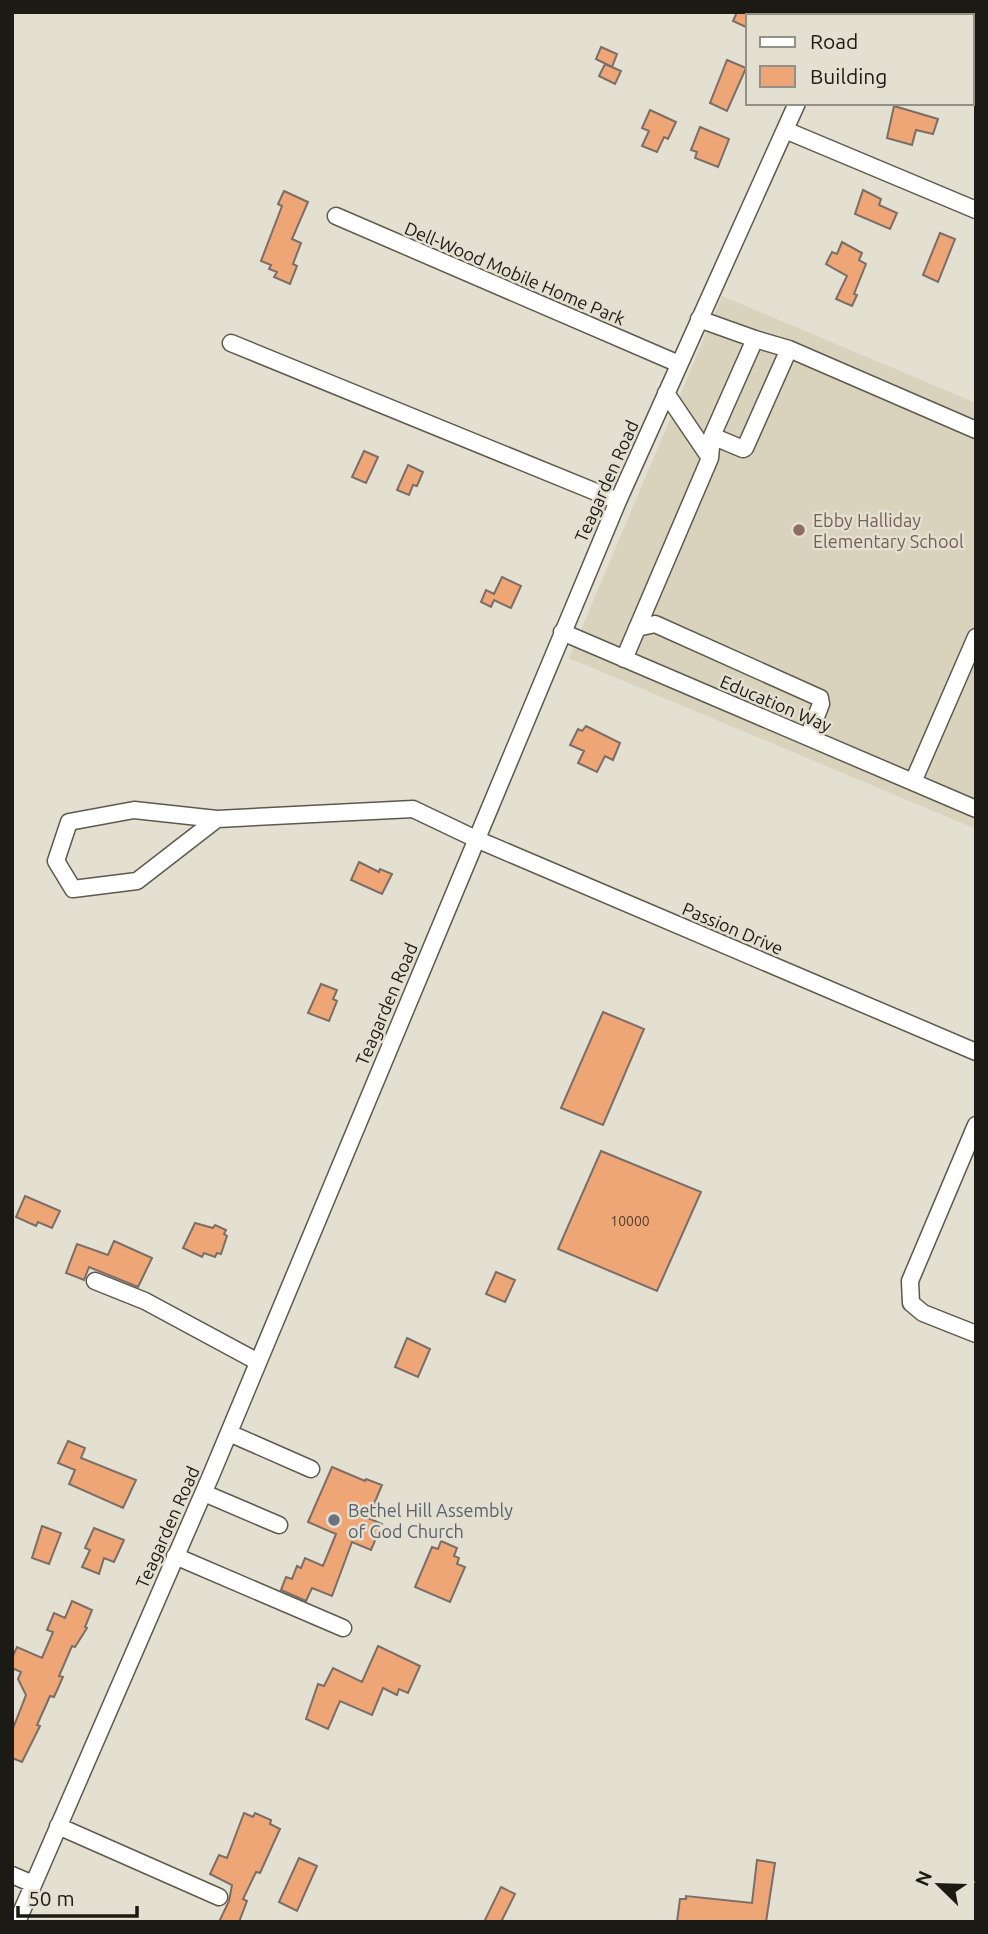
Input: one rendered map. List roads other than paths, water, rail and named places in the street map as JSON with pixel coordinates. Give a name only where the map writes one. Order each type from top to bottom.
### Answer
[{"type":"street","name":"Teagarden Road","points":[[17,1922],[204,1493],[618,501],[796,105]]},
{"type":"street","points":[[785,130],[976,210]]},
{"type":"street","name":"Dell-Wood Mobile Home Park","points":[[336,216],[679,364]]},
{"type":"street","points":[[699,319],[789,349],[976,430]]},
{"type":"street","points":[[624,659],[710,458],[712,436],[755,339]]},
{"type":"street","points":[[231,343],[618,501]]},
{"type":"street","points":[[712,436],[745,448],[789,349]]},
{"type":"street","points":[[666,393],[710,458]]},
{"type":"street","points":[[637,628],[655,624],[820,698],[821,704],[808,737]]},
{"type":"street","name":"Education Way","points":[[562,632],[976,809]]},
{"type":"street","points":[[913,782],[976,637]]},
{"type":"street","name":"Passion Drive","points":[[218,819],[137,881],[73,889],[56,861],[69,822],[134,810],[218,819],[413,809],[476,839],[976,1052]]},
{"type":"street","points":[[976,1125],[910,1281],[912,1303],[923,1313],[976,1334]]},
{"type":"street","points":[[95,1282],[145,1301],[258,1362]]},
{"type":"street","points":[[229,1433],[311,1469]]},
{"type":"street","points":[[204,1493],[279,1525]]},
{"type":"street","points":[[176,1556],[343,1628]]},
{"type":"street","points":[[58,1826],[219,1897]]},
{"type":"street","points":[[12,1875],[33,1884]]},
{"type":"place","name":"Ebby Halliday Elementary School","points":[[799,530]]},
{"type":"place","name":"Bethel Hill Assembly of God Church","points":[[334,1520]]}]
